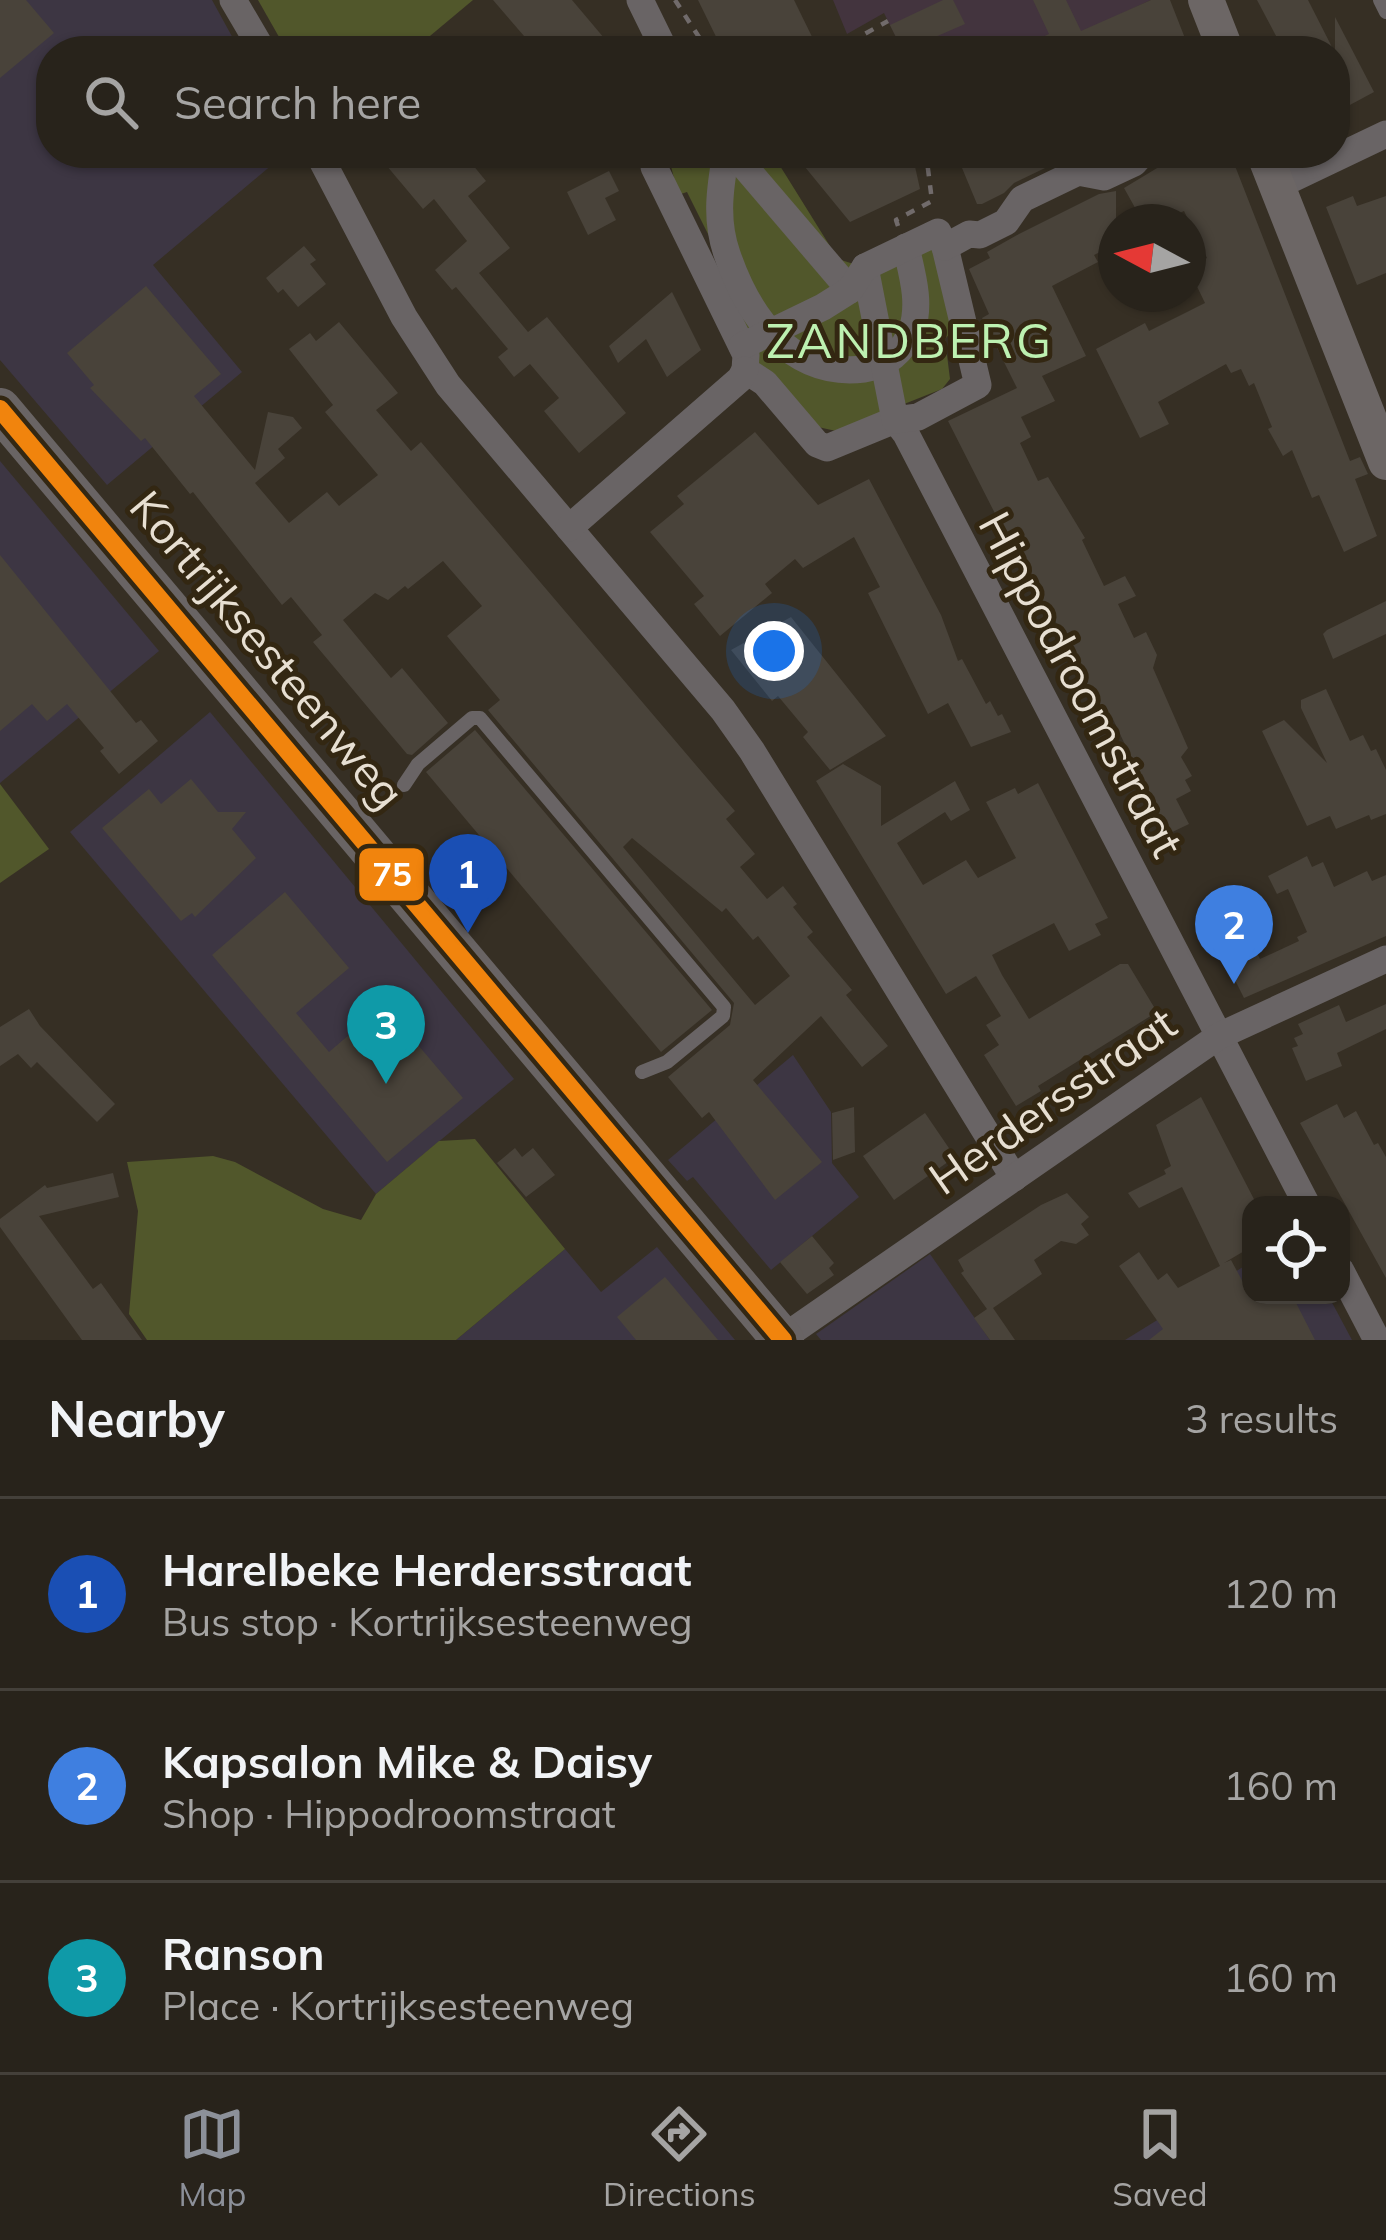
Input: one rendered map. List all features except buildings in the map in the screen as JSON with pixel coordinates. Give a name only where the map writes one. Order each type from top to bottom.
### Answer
[{"type":"main road","name":"Kortrijksesteenweg","points":[[0,409],[782,1339]]},
{"type":"street","points":[[233,0],[254,36]]},
{"type":"street","points":[[640,0],[658,36]]},
{"type":"street","points":[[1206,0],[1220,36]]},
{"type":"street","points":[[1350,145],[1386,134]]},
{"type":"street","points":[[326,168],[404,317],[448,385],[742,737],[1013,1178]]},
{"type":"street","points":[[654,168],[743,358],[817,444],[826,448],[896,420],[918,417],[978,386],[957,240]]},
{"type":"street","points":[[725,168],[717,202],[725,251],[744,295],[769,332],[792,352],[824,368],[861,370],[886,363],[904,345],[915,315],[906,247]]},
{"type":"street","points":[[744,168],[857,279]]},
{"type":"street","points":[[568,528],[740,379],[743,358],[769,332],[938,232],[957,240],[980,235],[1006,223],[1022,199],[1078,172],[1104,177],[1123,168]]},
{"type":"street","points":[[1270,170],[1382,439]]},
{"type":"street","name":"Hippodroomstraat","points":[[857,279],[886,363],[896,420],[1301,1196]]},
{"type":"street","name":"Herdersstraat","points":[[782,1339],[1219,1036],[1386,959]]},
{"type":"street","points":[[1350,1288],[1377,1340]]},
{"type":"lane","points":[[1380,0],[1386,12]]},
{"type":"lane","points":[[404,785],[418,764],[472,718],[480,718],[724,1007],[723,1016],[668,1062],[642,1072]]},
{"type":"path","points":[[675,0],[698,36]]},
{"type":"path","points":[[860,36],[888,20]]},
{"type":"path","points":[[906,247],[896,220],[932,201],[928,168]]},
{"type":"shaded area","points":[[0,0],[212,0],[232,36],[36,36],[36,168],[268,168],[153,265],[242,372],[107,485],[0,360]]},
{"type":"shaded area","points":[[833,0],[1151,0],[1074,36],[896,36],[884,13],[847,34]]},
{"type":"shaded area","points":[[0,461],[159,651],[0,783]]},
{"type":"shaded area","points":[[210,712],[514,1079],[376,1194],[70,832]]},
{"type":"shaded area","points":[[793,1055],[831,1112],[832,1163],[859,1197],[771,1270],[693,1177],[687,1181],[668,1160]]},
{"type":"shaded area","points":[[657,1247],[735,1340],[456,1340],[565,1249],[601,1292]]},
{"type":"shaded area","points":[[930,1254],[990,1340],[821,1340],[816,1334]]},
{"type":"shaded area","points":[[1242,1268],[1242,1304],[1333,1304],[1352,1340],[1125,1340]]},
{"type":"green space","points":[[258,0],[473,0],[430,36],[278,36]]},
{"type":"green space","points":[[671,168],[781,168],[838,259],[860,266],[940,227],[955,328],[945,339],[950,379],[942,389],[836,431],[818,427],[757,370],[726,290],[734,286],[687,192],[678,195]]},
{"type":"green space","points":[[0,784],[49,849],[0,883]]},
{"type":"green space","points":[[475,1139],[565,1249],[456,1340],[147,1340],[129,1314],[138,1211],[127,1162],[213,1156],[235,1162],[323,1209],[361,1220],[376,1194],[439,1141]]},
{"type":"transit line","name":"75","points":[[0,409],[783,1340]]},
{"type":"place","name":"Harelbeke Herdersstraat","points":[[468,933]]},
{"type":"place","name":"Kapsalon Mike & Daisy","points":[[1234,984]]},
{"type":"place","name":"Ranson","points":[[386,1084]]},
{"type":"district","name":"ZANDBERG","points":[[910,340]]}]
